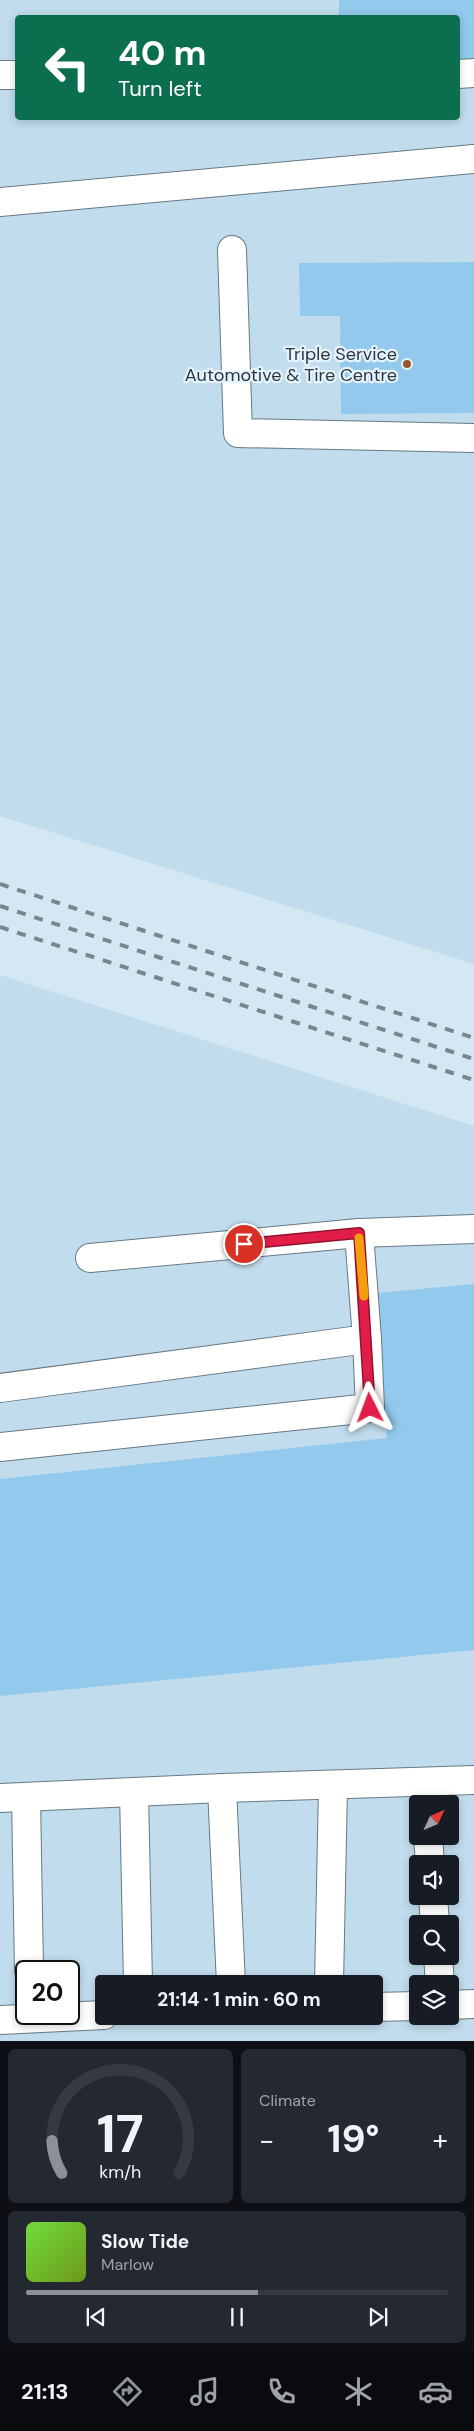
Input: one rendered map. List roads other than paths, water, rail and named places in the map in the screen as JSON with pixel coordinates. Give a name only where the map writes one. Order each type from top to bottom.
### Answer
[{"type":"lane","points":[[460,74],[474,73]]},
{"type":"lane","points":[[0,75],[15,75]]},
{"type":"lane","points":[[0,202],[474,159]]},
{"type":"lane","points":[[232,250],[238,434],[474,438]]},
{"type":"lane","points":[[90,1258],[359,1233],[474,1229]]},
{"type":"lane","points":[[0,1447],[370,1408],[359,1233]]},
{"type":"lane","points":[[0,1388],[367,1339]]},
{"type":"lane","points":[[28,1960],[13,1798],[222,1788],[333,1786],[425,1793],[474,1780]]},
{"type":"lane","points":[[329,1975],[333,1786]]},
{"type":"lane","points":[[222,1788],[231,1975]]},
{"type":"lane","points":[[134,1792],[138,1975]]},
{"type":"lane","points":[[459,2005],[474,2004]]},
{"type":"lane","points":[[383,2007],[409,2006]]},
{"type":"lane","points":[[80,2016],[95,2016]]},
{"type":"lane","points":[[0,2020],[15,2018]]},
{"type":"railway","points":[[0,884],[474,1038]]},
{"type":"railway","points":[[0,906],[474,1059]]},
{"type":"railway","points":[[0,927],[474,1080]]},
{"type":"place","name":"Triple Service Automotive & Tire Centre","points":[[407,364]]}]
